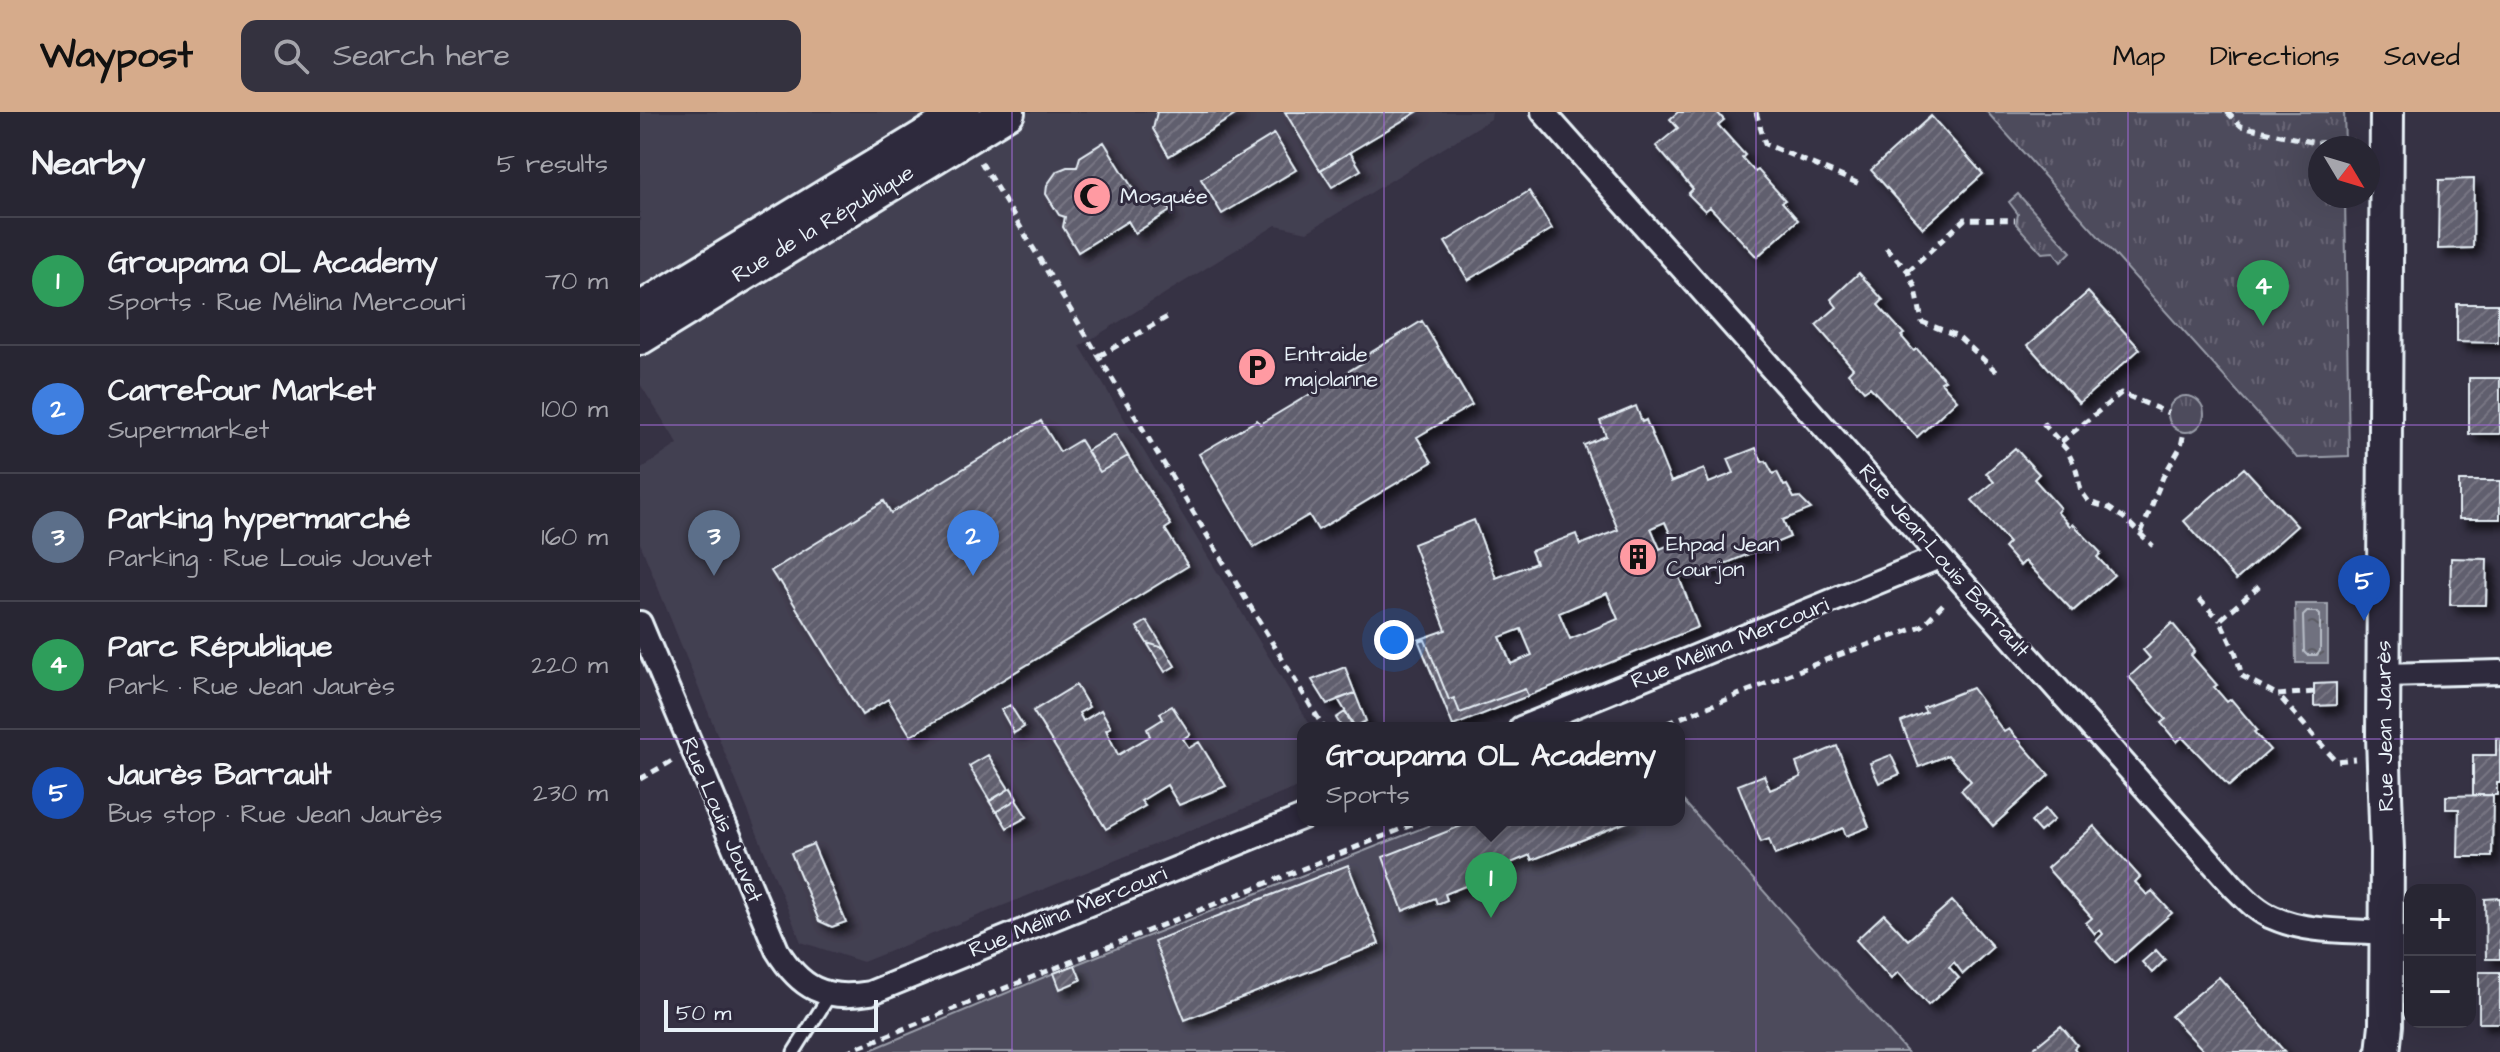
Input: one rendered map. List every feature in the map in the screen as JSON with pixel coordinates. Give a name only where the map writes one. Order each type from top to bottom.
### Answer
[{"type":"main road","name":"Rue de la République","points":[[640,309],[965,124],[1008,112]]},
{"type":"main road","name":"Rue de la République","points":[[640,338],[965,124]]},
{"type":"main road","name":"Rue Jean Jaurès","points":[[2383,1052],[2386,1025],[2387,126]]},
{"type":"street","name":"Rue Jean-Louis Barrault","points":[[1543,112],[2219,871],[2253,905],[2272,918],[2293,924],[2318,929],[2386,933]]},
{"type":"street","name":"Rue Mélina Mercouri","points":[[1536,722],[1939,557]]},
{"type":"street","name":"Rue Louis Jouvet","points":[[640,623],[777,950],[790,971],[807,986],[831,993]]},
{"type":"street","points":[[2384,675],[2500,672]]},
{"type":"street","name":"Rue Mélina Mercouri","points":[[831,993],[849,996],[870,993],[1297,819]]},
{"type":"lane","points":[[794,1052],[831,993]]},
{"type":"path","points":[[1756,112],[1765,144],[1862,185]]},
{"type":"path","points":[[2227,112],[2241,126],[2316,143],[2387,126]]},
{"type":"path","points":[[965,124],[1099,356],[1320,722]]},
{"type":"path","points":[[1908,271],[1965,219],[2015,220]]},
{"type":"path","points":[[1886,248],[1908,271],[1916,289],[1922,322],[1958,336],[1997,372]]},
{"type":"path","points":[[1099,356],[1169,316]]},
{"type":"path","points":[[2061,442],[2121,393],[2168,413]]},
{"type":"path","points":[[2043,423],[2061,442],[2076,469],[2081,491],[2089,502],[2109,508],[2153,546]]},
{"type":"path","points":[[2141,533],[2163,477],[2181,446],[2184,432]]},
{"type":"path","points":[[1670,722],[1833,657],[1922,626],[1962,582]]},
{"type":"path","points":[[2220,620],[2259,586]]},
{"type":"path","points":[[2199,599],[2220,620],[2236,654],[2242,676],[2278,695],[2336,761],[2344,759]]},
{"type":"path","points":[[2278,695],[2314,692]]},
{"type":"path","points":[[640,779],[693,750]]},
{"type":"path","points":[[846,1052],[1409,826]]},
{"type":"shaded area","points":[[640,112],[1492,112],[1491,119],[1307,232],[1276,225],[1080,346],[1308,722],[1297,722],[1297,787],[863,962],[801,942],[640,543],[640,470],[678,444],[640,384]]},
{"type":"green space","points":[[1987,112],[2344,112],[2345,136],[2308,136],[2308,208],[2345,208],[2349,456],[2297,458]]},
{"type":"green space","points":[[2018,194],[2071,252],[2061,262],[2054,252],[2042,253],[2016,224],[2018,214],[2009,202]]},
{"type":"green space","points":[[2186,396],[2199,401],[2204,414],[2199,427],[2186,432],[2173,427],[2168,414],[2173,401]]},
{"type":"green space","points":[[1685,803],[1907,1052],[866,1052],[1054,973],[1428,826],[1685,826]]},
{"type":"water","points":[[2295,604],[2328,604],[2328,663],[2296,663]]},
{"type":"building","points":[[1157,112],[1240,112],[1169,156],[1153,129]]},
{"type":"building","points":[[1285,112],[1417,112],[1320,170]]},
{"type":"building","points":[[1678,112],[1717,112],[1724,120],[1718,125],[1745,155],[1742,158],[1755,172],[1758,170],[1798,220],[1757,257],[1710,207],[1705,211],[1688,194],[1693,189],[1656,146],[1678,128],[1670,119]]},
{"type":"building","points":[[1931,116],[1983,174],[1923,228],[1871,170]]},
{"type":"building","points":[[1274,134],[1296,170],[1222,214],[1201,179]]},
{"type":"building","name":"Mosquée","points":[[1104,142],[1143,205],[1151,201],[1154,205],[1162,199],[1170,211],[1135,233],[1128,221],[1078,252],[1063,227],[1065,217],[1059,215],[1046,194],[1047,185],[1057,171],[1077,167],[1080,157]]},
{"type":"building","points":[[1350,152],[1361,170],[1332,187],[1321,170]]},
{"type":"building","points":[[2474,179],[2473,248],[2438,249],[2439,180]]},
{"type":"building","points":[[1529,191],[1552,229],[1468,280],[1445,242]]},
{"type":"building","points":[[1859,273],[1883,300],[1878,305],[1904,334],[1901,336],[1945,380],[1941,382],[1957,400],[1917,437],[1870,387],[1864,391],[1848,373],[1853,368],[1816,325],[1837,307],[1831,299]]},
{"type":"building","points":[[2088,292],[2140,349],[2079,403],[2028,345]]},
{"type":"building","points":[[2457,304],[2498,304],[2498,343],[2457,342]]},
{"type":"building","points":[[1422,321],[1472,405],[1417,437],[1432,462],[1318,530],[1309,515],[1254,547],[1199,454],[1257,420],[1260,424],[1367,360],[1365,356]]},
{"type":"building","points":[[2469,378],[2500,378],[2500,434],[2469,434]]},
{"type":"building","name":"Ehpad Jean Courjon","points":[[1636,406],[1642,422],[1646,420],[1671,482],[1704,469],[1709,483],[1734,473],[1728,459],[1756,448],[1762,462],[1766,461],[1773,474],[1777,472],[1794,498],[1799,497],[1811,509],[1783,520],[1790,537],[1703,573],[1701,569],[1679,577],[1698,627],[1528,696],[1525,689],[1460,713],[1454,698],[1449,700],[1425,640],[1418,640],[1446,630],[1413,544],[1474,520],[1496,578],[1536,563],[1531,551],[1576,534],[1580,545],[1618,530],[1584,445],[1606,436],[1600,421]],"holes":[[[1665,522],[1674,543],[1660,549],[1651,528]],[[1607,593],[1618,619],[1570,639],[1559,613]],[[1521,629],[1532,655],[1511,664],[1500,637]]]},
{"type":"building","points":[[1041,421],[1060,452],[1080,440],[1100,472],[1128,456],[1171,525],[1165,529],[1188,566],[911,736],[888,699],[862,715],[771,571],[884,501],[891,513]]},
{"type":"building","points":[[1115,434],[1128,456],[1100,472],[1087,451]]},
{"type":"building","points":[[2015,448],[2039,474],[2034,479],[2060,508],[2057,512],[2101,553],[2097,557],[2114,575],[2073,611],[2025,561],[2020,566],[2004,548],[2009,543],[1972,500],[1994,482],[1986,473]]},
{"type":"building","points":[[2244,468],[2297,526],[2236,580],[2184,521]]},
{"type":"building","points":[[2459,481],[2500,481],[2500,519],[2459,519]]},
{"type":"building","points":[[2451,558],[2487,559],[2486,605],[2450,605]]},
{"type":"building","points":[[1147,621],[1164,648],[1147,643],[1137,627]]},
{"type":"building","points":[[2172,623],[2195,651],[2191,655],[2217,685],[2214,687],[2227,702],[2231,699],[2270,750],[2229,786],[2182,737],[2177,742],[2161,723],[2166,719],[2129,677],[2150,658],[2143,650]]},
{"type":"building","points":[[1425,640],[1449,700],[1454,698],[1460,713],[1525,689],[1528,696],[1463,722],[1451,722],[1419,642]]},
{"type":"building","points":[[1147,643],[1164,648],[1175,666],[1165,672]]},
{"type":"building","points":[[1345,667],[1355,693],[1327,704],[1312,680]]},
{"type":"building","points":[[2336,683],[2336,705],[2314,706],[2314,684]]},
{"type":"building","points":[[1076,685],[1089,707],[1079,713],[1083,721],[1101,710],[1111,727],[1106,730],[1118,755],[1150,736],[1147,729],[1163,719],[1160,713],[1172,706],[1190,734],[1183,739],[1189,748],[1199,742],[1226,786],[1179,805],[1167,785],[1141,801],[1145,806],[1106,829],[1033,711]]},
{"type":"building","points":[[1972,688],[2004,732],[2009,729],[2049,775],[1993,826],[1961,790],[1971,781],[1948,755],[1919,767],[1901,722],[1926,712],[1923,707]]},
{"type":"building","points":[[1355,693],[1366,721],[1352,722],[1338,699]]},
{"type":"building","points":[[1010,705],[1024,727],[1014,733],[1001,710]]},
{"type":"building","points":[[1345,712],[1351,722],[1338,722],[1336,718]]},
{"type":"building","points":[[2496,738],[2500,738],[2497,795],[2473,795],[2473,755],[2496,755]]},
{"type":"building","points":[[1837,746],[1869,827],[1846,836],[1843,828],[1775,855],[1769,839],[1761,842],[1738,785],[1764,775],[1770,790],[1801,777],[1796,763]]},
{"type":"building","points":[[988,755],[1009,789],[990,801],[969,766]]},
{"type":"building","points":[[1891,755],[1900,774],[1879,783],[1870,763]]},
{"type":"building","points":[[1011,788],[1017,799],[996,812],[989,801]]},
{"type":"building","points":[[2493,795],[2492,857],[2458,857],[2459,809],[2446,809],[2446,796]]},
{"type":"building","points":[[1016,800],[1027,817],[1007,828],[997,811]]},
{"type":"building","points":[[2045,809],[2054,820],[2040,832],[2031,822]]},
{"type":"building","points":[[1461,826],[1617,826],[1532,860],[1530,855],[1501,867],[1503,871],[1445,894],[1447,900],[1437,904],[1435,898],[1403,911],[1383,857]]},
{"type":"building","points":[[2094,826],[2140,877],[2135,882],[2147,895],[2152,891],[2172,913],[2115,963],[2096,941],[2103,934],[2100,930],[2095,934],[2086,923],[2092,918],[2047,868]]},
{"type":"building","points":[[813,844],[846,922],[832,927],[819,921],[791,853]]},
{"type":"building","points":[[1348,865],[1379,944],[1185,1020],[1154,941]]},
{"type":"building","points":[[2500,898],[2500,959],[2486,959],[2485,899]]},
{"type":"building","points":[[1952,901],[1993,947],[1963,974],[1954,962],[1949,967],[1959,978],[1928,1005],[1898,972],[1891,979],[1856,940],[1884,914],[1908,940]]},
{"type":"building","points":[[2156,950],[2165,960],[2152,973],[2142,962]]},
{"type":"building","points":[[1075,965],[1081,980],[1060,989],[1054,973]]},
{"type":"building","points":[[2479,972],[2500,972],[2500,1023],[2479,1023]]},
{"type":"building","points":[[2219,977],[2285,1052],[2205,1052],[2171,1016]]},
{"type":"building","points":[[2061,1026],[2077,1045],[2074,1048],[2077,1052],[2029,1052]]},
{"type":"place","name":"Mosquée","points":[[1092,196]]},
{"type":"place","name":"Parc République","points":[[2263,326]]},
{"type":"place","name":"Entraide majolanne","points":[[1257,367]]},
{"type":"place","name":"Ehpad Jean Courjon","points":[[1638,557]]},
{"type":"place","name":"Parking hypermarché","points":[[714,576]]},
{"type":"place","name":"Carrefour Market","points":[[973,576]]},
{"type":"place","name":"Jaurès Barrault","points":[[2364,621]]},
{"type":"place","name":"Groupama OL Academy","points":[[1491,918]]}]
